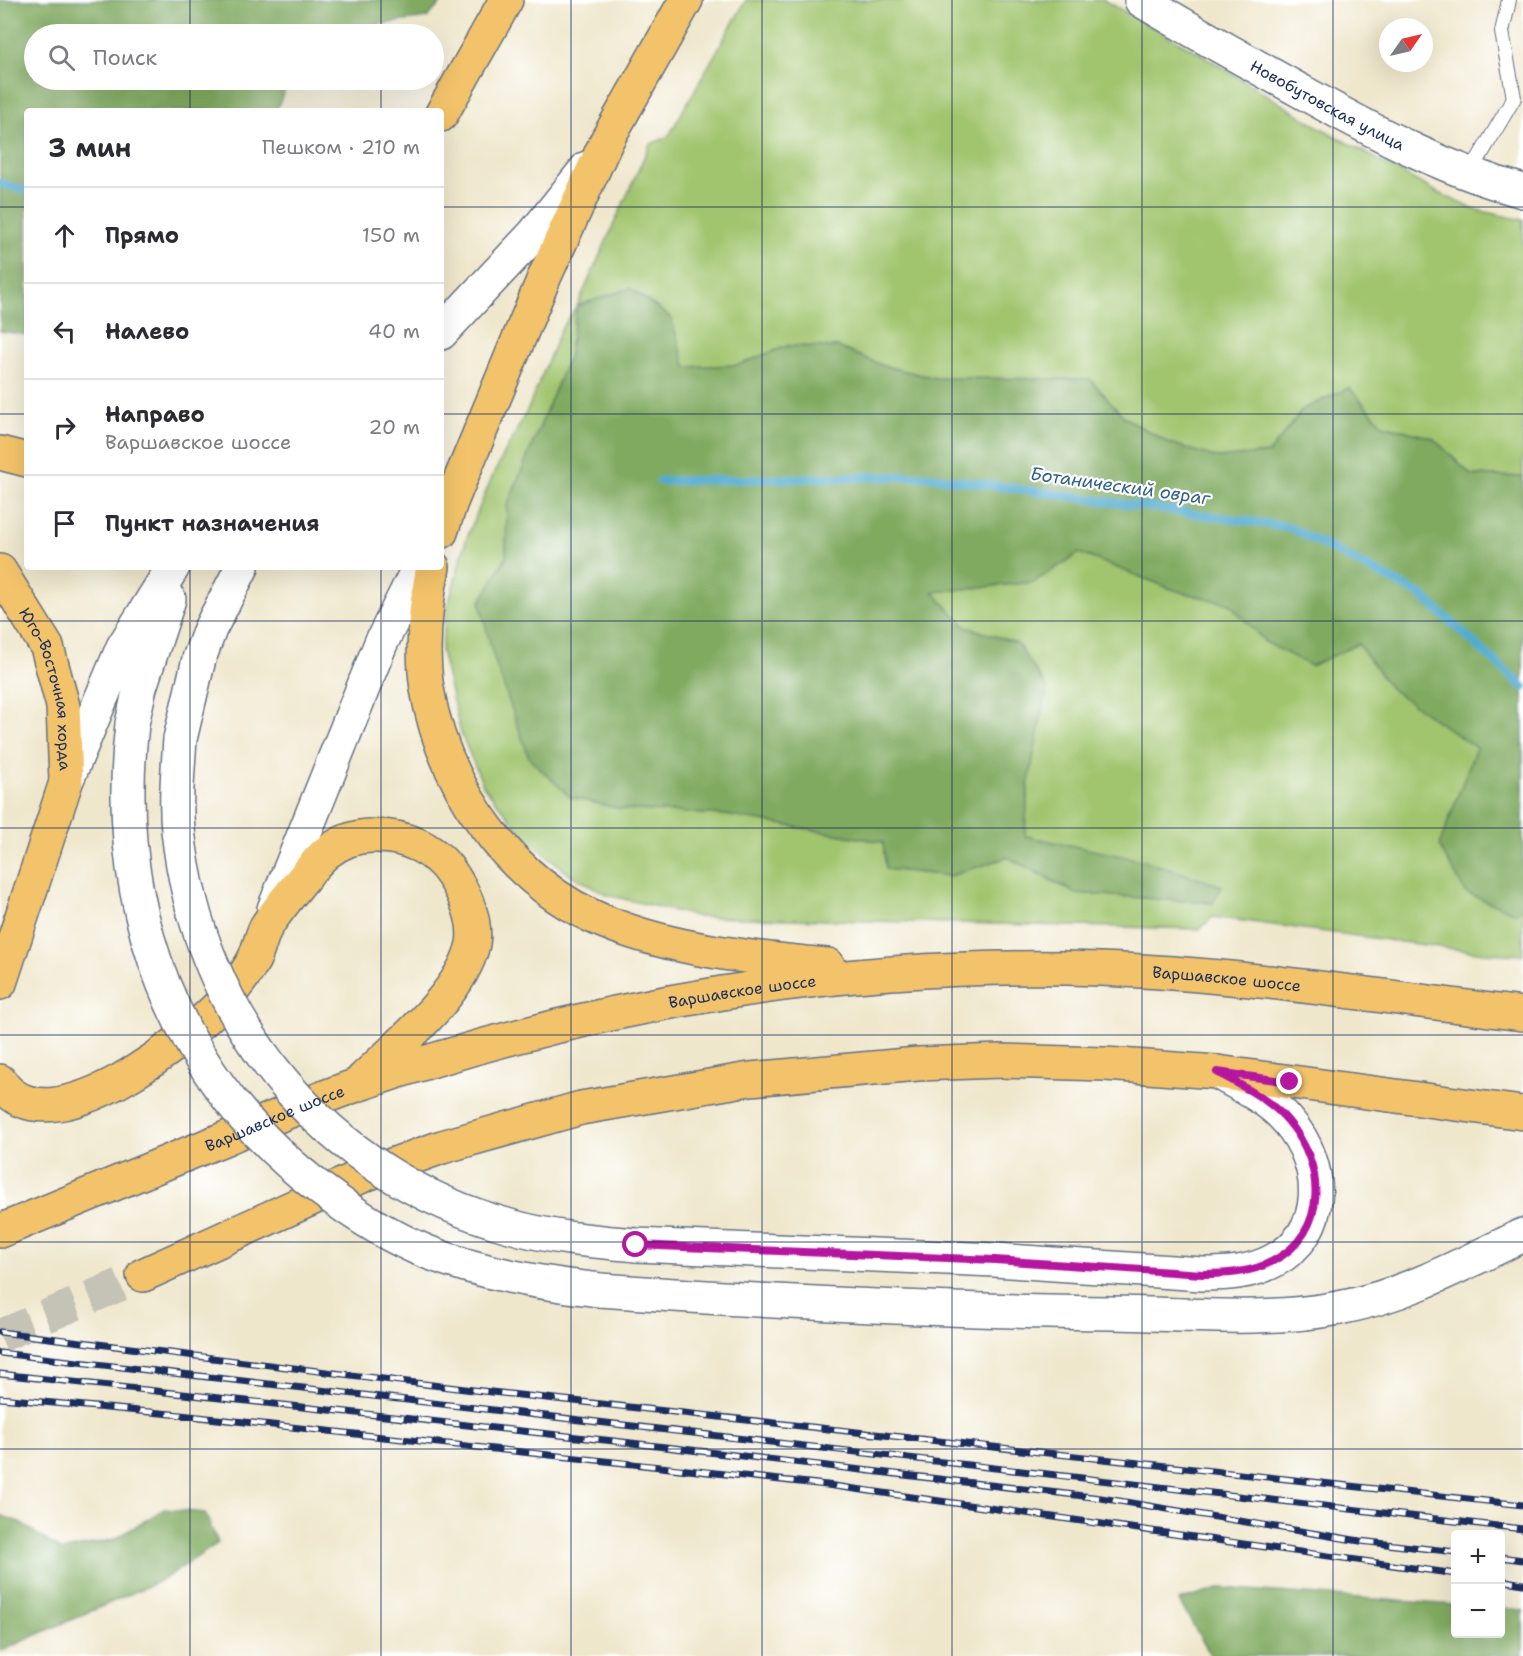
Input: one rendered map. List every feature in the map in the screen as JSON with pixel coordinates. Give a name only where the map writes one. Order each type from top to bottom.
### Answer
[{"type":"main road","points":[[444,110],[506,0]]},
{"type":"main road","points":[[444,519],[544,278],[607,140],[686,0]]},
{"type":"main road","points":[[0,453],[24,459]]},
{"type":"main road","points":[[433,570],[424,642],[427,688],[436,728],[453,772],[473,808],[498,843],[530,876],[563,900],[604,922],[705,951],[771,960],[911,973]]},
{"type":"main road","name":"Юго-Восточная хорда","points":[[0,571],[48,647],[63,706],[66,782]]},
{"type":"main road","points":[[0,983],[66,782]]},
{"type":"main road","points":[[0,1081],[18,1098],[43,1106],[90,1095],[135,1071],[177,1044],[208,1018],[233,990],[254,960],[266,927],[325,854],[346,840],[365,835],[390,836],[409,840],[429,850],[447,866],[461,888],[471,915],[473,942],[467,962],[447,993],[358,1085]]},
{"type":"main road","name":"Варшавское шоссе","points":[[0,1231],[358,1085],[515,1038],[649,1007],[828,978],[1015,968],[1112,970],[1197,975],[1523,1014]]},
{"type":"main road","points":[[143,1275],[364,1175],[442,1147],[580,1108],[750,1078],[918,1064],[1001,1061],[1217,1072],[1523,1113]]},
{"type":"street","name":"Новобутовская улица","points":[[1141,0],[1212,43],[1392,141],[1470,173],[1523,191]]},
{"type":"street","points":[[444,330],[534,234],[574,186],[607,140]]},
{"type":"street","points":[[66,782],[123,646],[170,570]]},
{"type":"street","points":[[181,570],[150,653],[132,724],[126,774],[128,829],[135,887],[147,937],[164,986],[186,1033],[234,1105],[263,1139],[299,1173],[342,1205],[385,1232],[426,1251],[490,1273],[600,1290],[814,1305],[994,1312],[1282,1315],[1341,1308],[1375,1298],[1453,1268],[1523,1235]]},
{"type":"street","points":[[240,570],[210,629],[198,659],[180,739],[178,829],[197,923],[232,1009],[269,1065],[301,1103],[333,1133],[371,1162],[410,1186],[446,1203],[509,1226],[567,1238],[636,1245],[995,1260],[1202,1274],[1234,1274],[1254,1269],[1288,1252],[1299,1241],[1310,1224],[1316,1206],[1314,1170],[1303,1142],[1287,1119],[1272,1105],[1217,1072]]},
{"type":"street","points":[[266,927],[381,643],[418,570]]},
{"type":"lane","points":[[1470,173],[1519,101],[1502,32],[1509,0]]},
{"type":"green space","points":[[0,0],[444,0],[427,18],[381,24],[24,24],[24,90],[285,90],[277,108],[24,108],[24,335],[0,331]]},
{"type":"green space","points":[[746,0],[1104,0],[1199,53],[1319,127],[1429,188],[1472,209],[1523,220],[1523,477],[1471,475],[1433,438],[1383,425],[1349,388],[1303,409],[1269,453],[1218,458],[1169,443],[1125,418],[1090,379],[935,378],[884,366],[838,347],[787,346],[738,365],[685,367],[671,318],[630,288],[577,306],[650,144],[668,137]]},
{"type":"green space","points":[[630,288],[671,318],[686,367],[738,365],[787,346],[838,347],[884,366],[935,378],[1090,379],[1125,418],[1169,443],[1218,458],[1269,453],[1303,409],[1349,388],[1383,425],[1433,438],[1471,475],[1523,477],[1523,908],[1516,913],[1466,893],[1439,846],[1476,748],[1390,688],[1358,644],[1311,666],[1265,642],[1230,604],[1177,591],[1079,553],[1034,582],[933,592],[966,627],[1017,643],[1047,688],[1028,786],[1025,836],[1145,861],[1222,886],[1213,903],[1075,893],[1008,857],[950,876],[886,869],[883,842],[726,815],[620,809],[570,797],[529,758],[493,655],[480,603],[506,557],[507,506],[568,359],[577,306]]},
{"type":"green space","points":[[577,306],[568,359],[507,506],[506,557],[480,603],[620,809],[726,815],[883,842],[886,869],[950,876],[1008,857],[1075,893],[1212,903],[1222,886],[1145,861],[1025,836],[1028,786],[1017,643],[966,627],[932,592],[1034,582],[1079,553],[1177,591],[1230,604],[1265,642],[1358,644],[1390,688],[1476,748],[1439,846],[1516,913],[1523,908],[1523,955],[1485,953],[1213,917],[1200,929],[699,917],[608,895],[569,874],[529,841],[484,787],[461,734],[441,651],[447,609],[467,537],[493,475],[528,409],[560,331]]},
{"type":"green space","points":[[164,1509],[205,1513],[218,1543],[164,1579],[0,1651],[0,1515],[19,1522],[62,1551],[115,1539]]},
{"type":"green space","points":[[1222,1588],[1451,1605],[1451,1638],[1505,1638],[1505,1608],[1523,1610],[1523,1656],[1211,1656],[1179,1601]]},
{"type":"waterway","name":"Ботанический овраг","points":[[0,183],[24,190]]},
{"type":"waterway","name":"Ботанический овраг","points":[[660,481],[926,476],[1289,527],[1421,595],[1523,687]]},
{"type":"tunnel","points":[[0,1336],[143,1275]]},
{"type":"railway","points":[[0,1332],[473,1390],[1523,1505]]},
{"type":"railway","points":[[0,1353],[1523,1529]]},
{"type":"railway","points":[[0,1374],[614,1441],[1101,1498],[1360,1541],[1451,1551]]},
{"type":"railway","points":[[0,1398],[171,1414],[827,1485],[1451,1573]]},
{"type":"railway","points":[[1505,1558],[1523,1560]]},
{"type":"railway","points":[[1505,1581],[1523,1584]]},
{"type":"route","points":[[636,1245],[995,1260],[1202,1274],[1234,1274],[1272,1262],[1288,1252],[1299,1241],[1310,1224],[1316,1206],[1317,1189],[1308,1151],[1287,1119],[1272,1105],[1217,1072],[1290,1082]]}]
